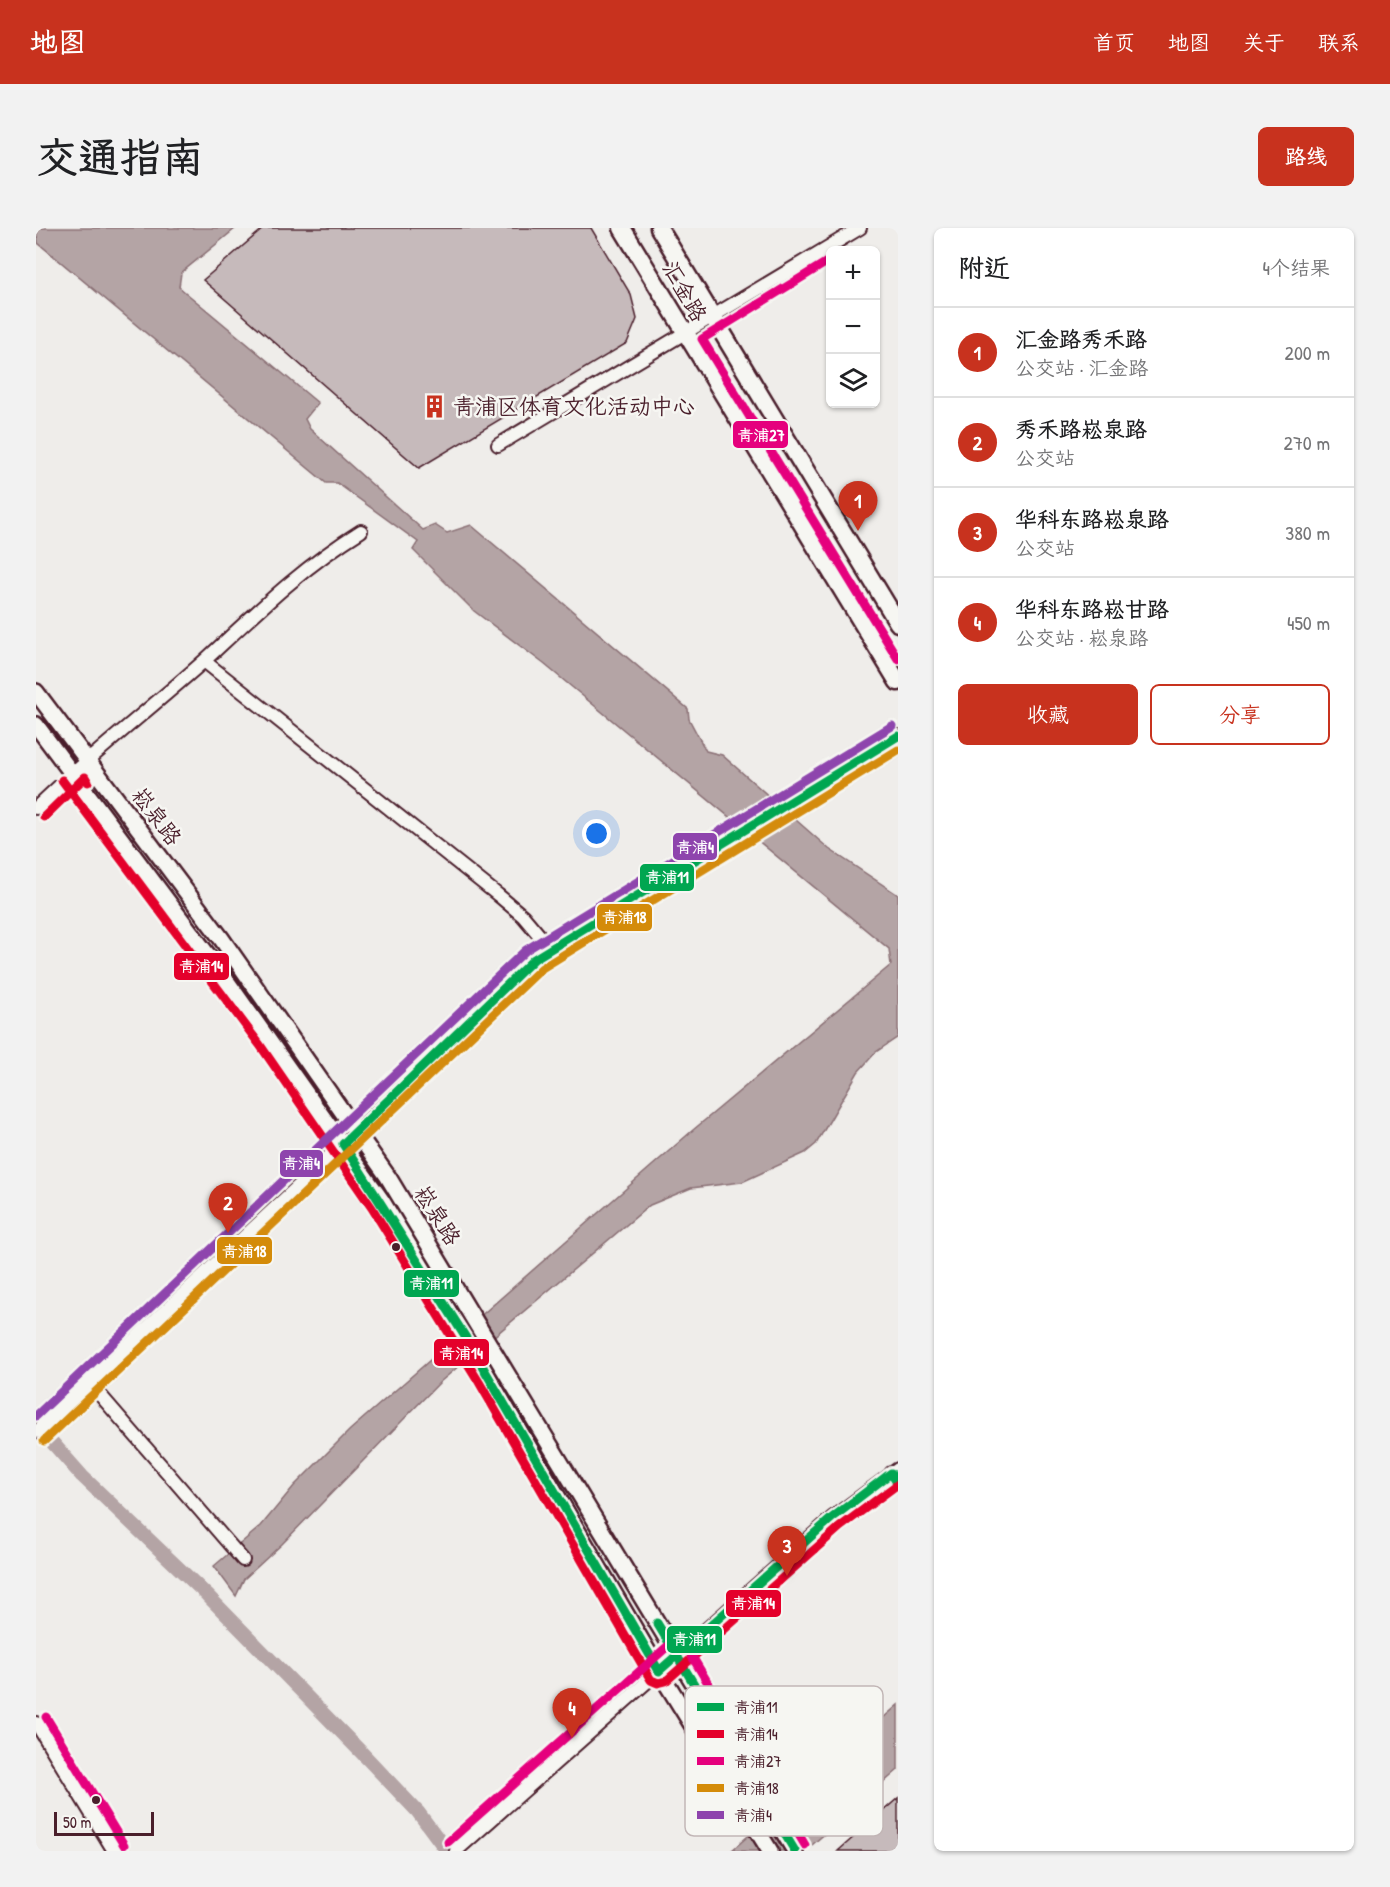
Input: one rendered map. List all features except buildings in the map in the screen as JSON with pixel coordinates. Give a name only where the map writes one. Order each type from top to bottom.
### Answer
[{"type":"main road","name":"汇金路","points":[[622,228],[898,682]]},
{"type":"main road","name":"汇金路","points":[[659,228],[898,623]]},
{"type":"street","points":[[498,445],[714,318],[860,228]]},
{"type":"street","points":[[36,808],[86,759],[204,661],[292,578],[361,531]]},
{"type":"street","points":[[204,661],[498,895],[523,916],[550,948]]},
{"type":"street","name":"崧泉路","points":[[36,692],[221,939],[357,1130],[467,1305],[696,1686]]},
{"type":"street","name":"崧泉路","points":[[36,725],[183,922],[343,1143],[388,1211],[685,1714]]},
{"type":"street","points":[[36,1431],[357,1130],[511,980],[550,948],[898,736]]},
{"type":"street","points":[[89,1382],[243,1560]]},
{"type":"street","points":[[460,1847],[832,1518],[896,1476]]},
{"type":"street","points":[[36,1723],[114,1851]]},
{"type":"street","name":"崧泉路","points":[[761,1836],[770,1851]]},
{"type":"street","name":"崧泉路","points":[[786,1836],[795,1851]]},
{"type":"shaded area","points":[[36,228],[236,228],[181,273],[179,287],[318,403],[305,419],[310,429],[423,530],[435,525],[447,533],[471,525],[688,709],[689,719],[706,751],[722,755],[829,849],[898,895],[898,1037],[876,1052],[858,1072],[816,1144],[805,1153],[742,1182],[691,1188],[650,1205],[440,1382],[282,1544],[244,1579],[236,1596],[214,1566],[261,1526],[294,1486],[350,1430],[693,1130],[891,965],[889,949],[544,664],[474,611],[413,550],[418,542],[337,483],[326,483],[38,243]]},
{"type":"shaded area","points":[[898,1705],[898,1770],[883,1783],[883,1718]]},
{"type":"shaded area","points":[[748,1836],[822,1836],[805,1851],[731,1851]]},
{"type":"waterway","points":[[36,1424],[82,1476],[207,1595],[362,1753],[418,1812],[447,1851]]},
{"type":"transit line","name":"青浦27","points":[[826,262],[702,339],[898,659]]},
{"type":"transit line","name":"青浦4","points":[[36,1416],[526,950],[892,726]]},
{"type":"transit line","name":"青浦11","points":[[898,736],[534,959],[343,1144],[466,1338],[659,1671],[832,1518],[891,1473],[898,1484]]},
{"type":"transit line","name":"青浦18","points":[[44,1441],[542,968],[898,750]]},
{"type":"transit line","name":"青浦14","points":[[44,817],[85,777],[88,782]]},
{"type":"transit line","name":"青浦14","points":[[62,780],[260,1045],[372,1208],[479,1382],[651,1680],[658,1683],[666,1681],[840,1527],[898,1484]]},
{"type":"transit line","name":"青浦11","points":[[657,1623],[695,1686]]},
{"type":"transit line","name":"青浦27","points":[[448,1842],[669,1645],[678,1642],[687,1648],[710,1686]]},
{"type":"transit line","name":"青浦27","points":[[46,1717],[124,1845]]},
{"type":"transit line","name":"青浦11","points":[[786,1836],[795,1851]]},
{"type":"transit line","name":"青浦27","points":[[800,1836],[805,1845]]},
{"type":"place","name":"青浦区体育文化活动中心","points":[[435,406]]},
{"type":"place","name":"汇金路秀禾路","points":[[858,531]]},
{"type":"place","name":"秀禾路崧泉路","points":[[228,1233]]},
{"type":"place","name":"华科东路崧泉路","points":[[787,1576]]},
{"type":"place","name":"华科东路崧甘路","points":[[572,1738]]}]
